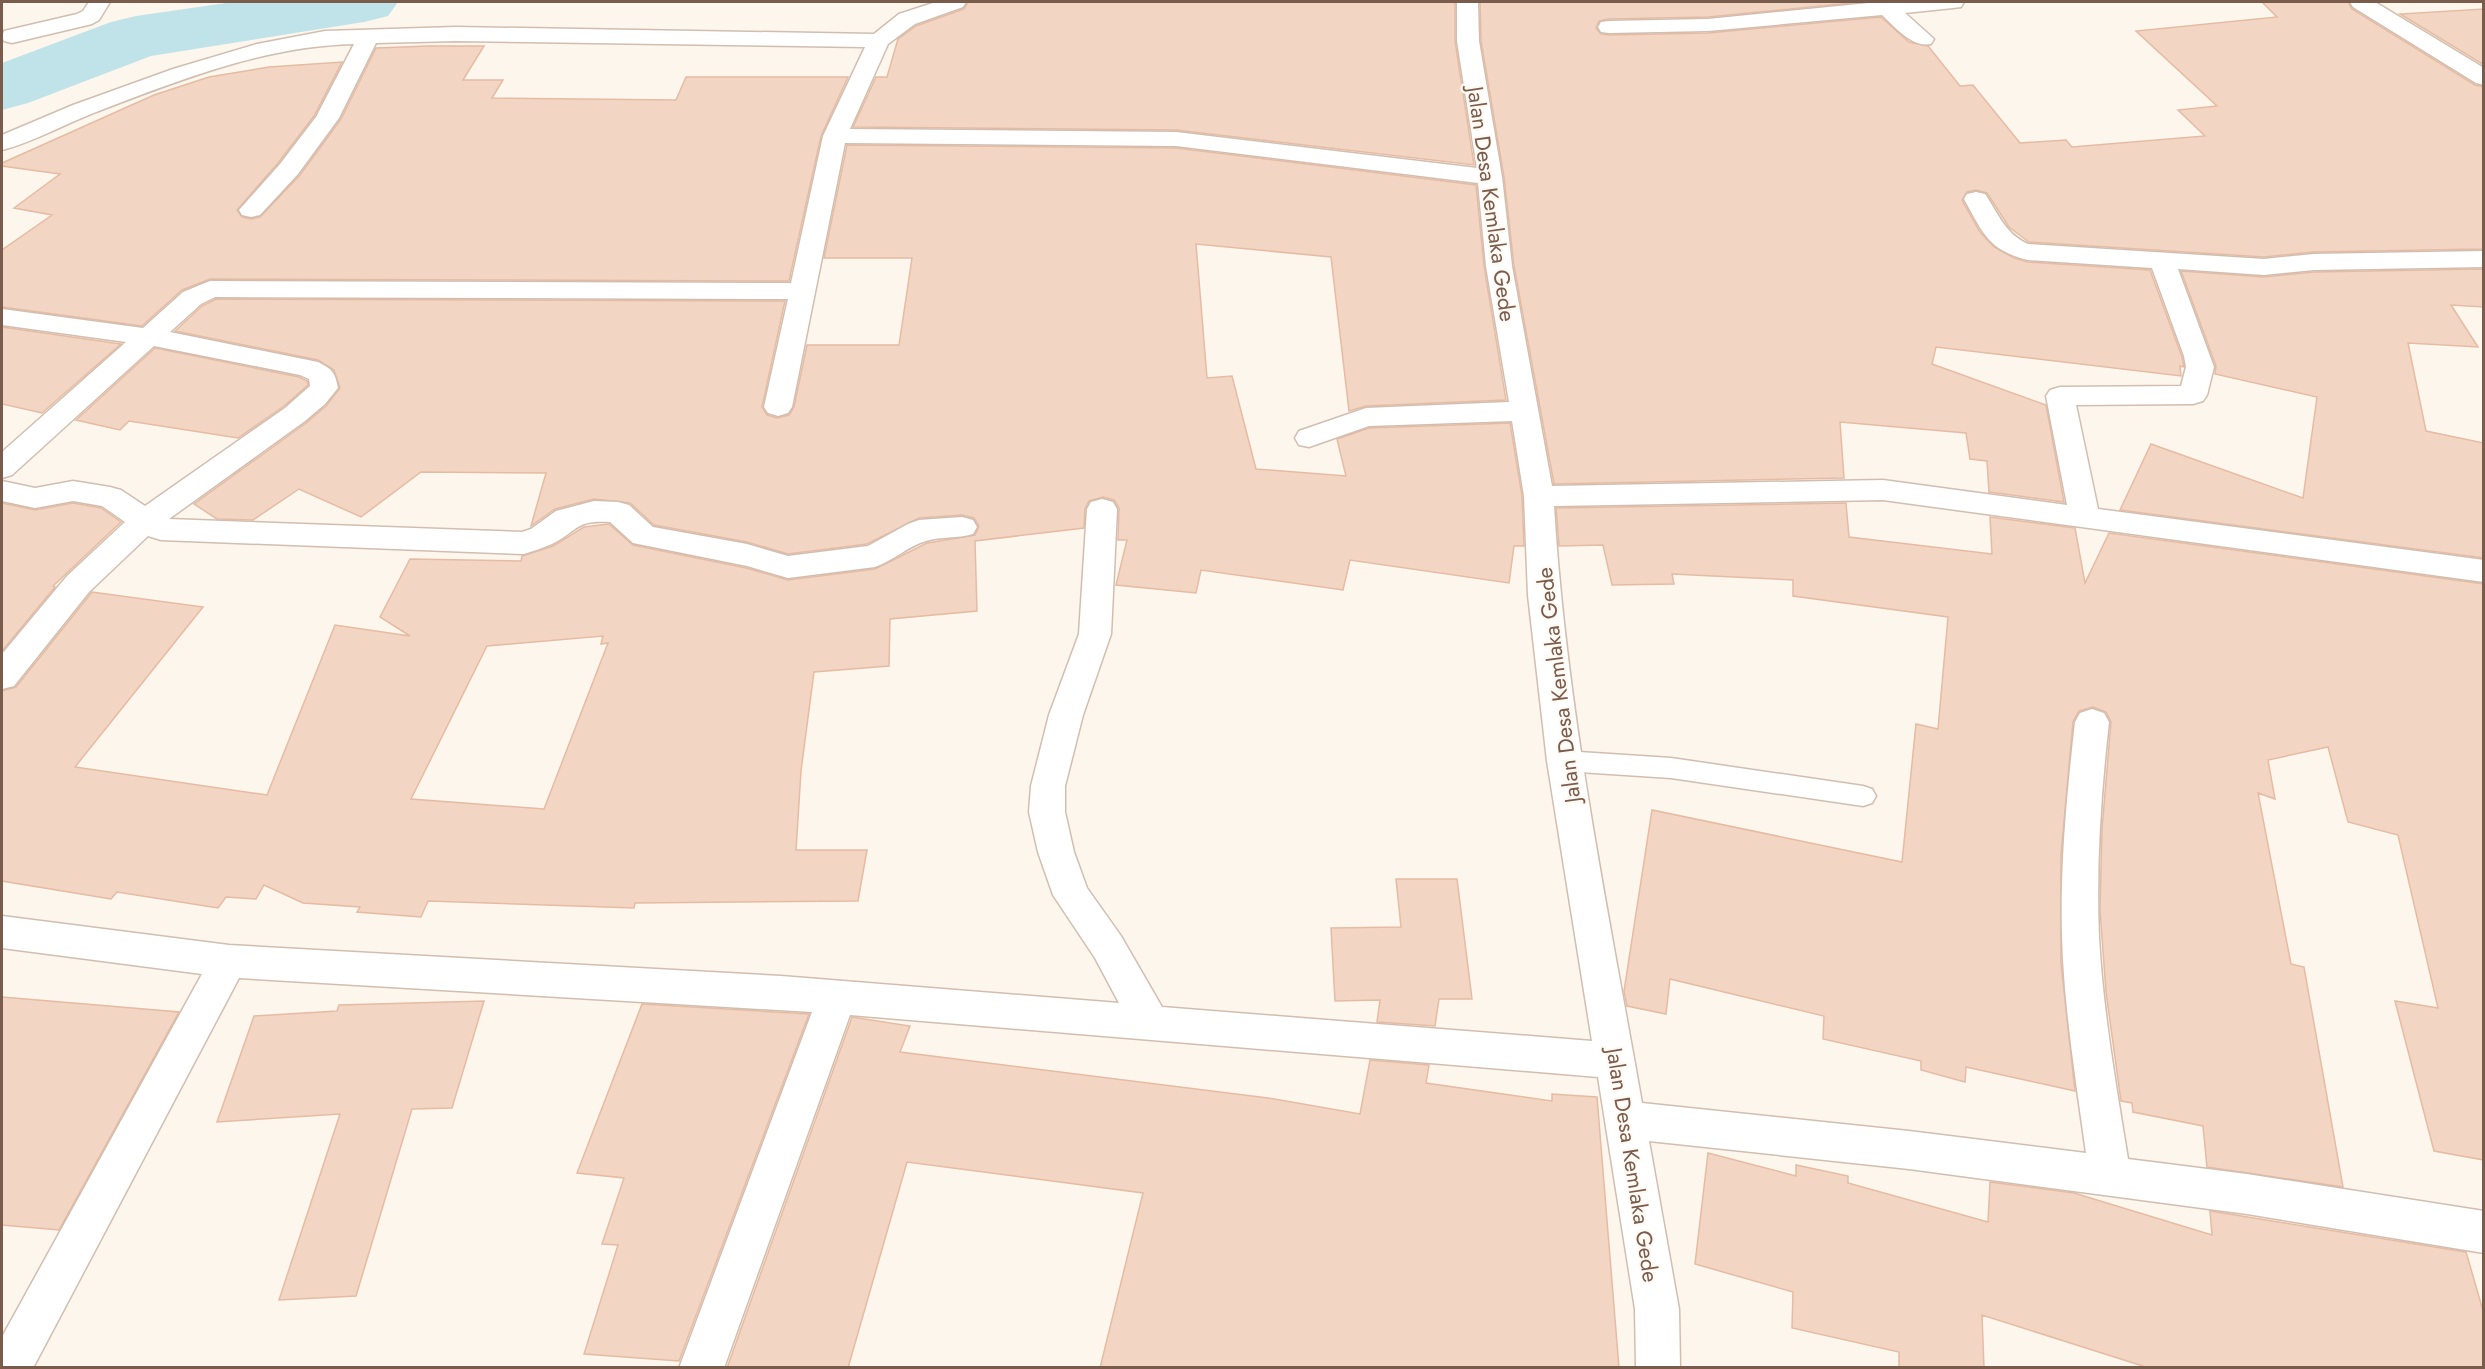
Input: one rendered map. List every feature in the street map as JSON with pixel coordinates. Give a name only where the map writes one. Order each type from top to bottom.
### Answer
[{"type":"street","points":[[12,36],[84,20],[91,15],[99,2]]},
{"type":"street","points":[[778,407],[836,135],[879,41],[907,19],[955,2]]},
{"type":"street","name":"Jalan Desa Kemlaka Gede","points":[[1468,2],[1468,41],[1490,177],[1499,266],[1539,496],[1544,594],[1564,761],[1657,1309],[1658,1368]]},
{"type":"street","points":[[1609,27],[1708,26],[1883,5],[1953,2]]},
{"type":"street","points":[[2361,2],[2484,78]]},
{"type":"street","points":[[1883,5],[1923,39]]},
{"type":"street","points":[[2,143],[92,106],[181,74],[264,49],[325,38],[456,34],[879,41]]},
{"type":"street","points":[[250,210],[289,169],[327,118],[368,37]]},
{"type":"street","points":[[836,135],[1176,139],[1490,177]]},
{"type":"street","points":[[1976,199],[2000,237],[2013,249],[2028,252],[2264,267],[2314,262],[2484,259]]},
{"type":"street","points":[[2085,517],[2060,396],[2193,395],[2200,367],[2162,261]]},
{"type":"street","points":[[2,468],[192,298],[210,289],[803,291]]},
{"type":"street","points":[[2,316],[150,337],[308,368],[322,375],[324,388],[308,406],[240,452],[143,524],[96,564],[58,605],[2,677]]},
{"type":"street","points":[[1309,438],[1366,417],[1524,411]]},
{"type":"street","points":[[1539,496],[1883,490],[2484,571]]},
{"type":"street","points":[[2,491],[35,498],[73,491],[110,497],[133,511],[143,524],[161,529],[524,543],[542,536],[567,518],[594,511],[618,512],[644,536],[747,555],[788,567],[875,556],[919,531],[962,527]]},
{"type":"street","points":[[1102,508],[1095,634],[1066,716],[1048,786],[1047,812],[1056,852],[1071,895],[1108,947],[1151,1023]]},
{"type":"street","points":[[2092,722],[2082,807],[2079,902],[2086,1016],[2110,1176]]},
{"type":"street","points":[[2,932],[229,961],[837,997],[1616,1062]]},
{"type":"street","points":[[9,1368],[229,961]]},
{"type":"street","points":[[701,1368],[837,997]]},
{"type":"street","points":[[1626,1120],[1908,1150],[2110,1176],[2247,1194],[2484,1232]]},
{"type":"lane","points":[[1564,761],[1671,768],[1863,796]]},
{"type":"building","points":[[968,2],[1455,2],[1455,41],[1474,165],[1176,130],[853,127],[876,77],[887,77],[898,39],[916,26],[964,9]]},
{"type":"building","points":[[1480,2],[1861,2],[1708,17],[1609,19],[1599,21],[1596,28],[1601,34],[1609,35],[1708,33],[1881,17],[1909,42],[1928,46],[1960,86],[1973,85],[2020,143],[2066,140],[2072,147],[2205,136],[2178,110],[2217,106],[2136,31],[2277,17],[2262,2],[2348,2],[2352,9],[2475,85],[2484,87],[2484,249],[2314,252],[2264,257],[2029,242],[2009,227],[1987,193],[1976,190],[1967,192],[1962,200],[1980,232],[1994,247],[2014,258],[2028,262],[2150,270],[2182,357],[2184,367],[2180,366],[2181,376],[1936,347],[1932,364],[2046,405],[2064,502],[1989,492],[1987,461],[1970,459],[1966,433],[1840,422],[1844,478],[1554,484],[1514,266],[1504,177],[1481,41]]},
{"type":"building","points":[[2484,9],[2484,65],[2400,14]]},
{"type":"building","points":[[484,46],[463,80],[503,80],[492,98],[676,100],[686,77],[848,77],[821,136],[789,281],[210,279],[182,290],[142,326],[2,307],[2,250],[52,215],[14,208],[60,174],[2,166],[2,163],[154,95],[209,77],[269,67],[342,62],[314,116],[278,163],[237,210],[242,217],[251,219],[260,217],[300,175],[341,119],[376,48]]},
{"type":"building","points":[[847,145],[1176,148],[1476,185],[1484,266],[1506,400],[1366,406],[1349,411],[1331,257],[1196,244],[1207,378],[1232,376],[1256,469],[1346,476],[1337,439],[1369,428],[1510,423],[1522,496],[1524,546],[1514,546],[1509,583],[1350,560],[1343,590],[1201,570],[1196,593],[1116,585],[1127,540],[1118,540],[1119,508],[1114,500],[1103,497],[1089,501],[1085,509],[1084,528],[975,541],[977,611],[890,619],[889,666],[814,672],[801,771],[796,850],[867,850],[858,901],[635,903],[634,908],[428,901],[421,917],[357,912],[360,907],[303,903],[264,885],[256,899],[226,897],[218,908],[117,892],[111,899],[2,881],[2,691],[16,687],[92,592],[203,607],[75,767],[267,795],[335,625],[410,636],[380,617],[410,559],[521,561],[522,556],[553,546],[584,527],[609,524],[633,545],[746,568],[788,580],[875,569],[927,543],[975,535],[979,526],[974,518],[962,515],[919,518],[867,544],[788,554],[747,542],[654,525],[630,503],[594,499],[555,509],[531,526],[546,473],[421,472],[361,517],[299,489],[253,520],[217,519],[194,504],[306,423],[326,406],[340,388],[334,370],[318,360],[175,331],[202,306],[216,299],[785,301],[762,407],[767,415],[777,418],[789,415],[794,407],[807,345],[899,345],[912,258],[824,258]],"holes":[[[603,636],[601,644],[608,643],[544,809],[411,799],[487,646]]]},
{"type":"building","points":[[2484,269],[2484,307],[2451,305],[2478,347],[2408,343],[2426,431],[2484,443],[2484,558],[2120,510],[2151,444],[2303,498],[2317,397],[2215,374],[2216,366],[2181,271],[2264,277],[2314,272]]},
{"type":"building","points":[[2,327],[121,344],[42,413],[2,404]]},
{"type":"building","points":[[155,348],[299,377],[307,381],[308,385],[284,406],[238,438],[129,421],[120,430],[76,420]]},
{"type":"building","points":[[2,503],[35,510],[73,503],[101,508],[121,522],[53,586],[55,587],[2,651]]},
{"type":"building","points":[[1846,503],[1849,537],[1992,554],[1990,517],[2075,528],[2085,583],[2109,533],[2484,584],[2484,1160],[2434,1151],[2395,1001],[2438,1008],[2398,835],[2348,822],[2328,747],[2268,760],[2275,799],[2258,793],[2291,964],[2304,967],[2343,1187],[2207,1167],[2203,1126],[2133,1112],[2132,1103],[2121,1101],[2106,992],[2100,910],[2102,829],[2111,722],[2106,712],[2093,707],[2079,711],[2073,722],[2061,855],[2061,963],[2075,1091],[1966,1067],[1965,1082],[1921,1070],[1921,1061],[1823,1039],[1824,1016],[1670,979],[1666,1014],[1627,1006],[1624,991],[1652,810],[1902,862],[1916,724],[1938,729],[1948,617],[1793,596],[1793,580],[1672,574],[1674,584],[1612,585],[1603,545],[1559,546],[1556,508]]},
{"type":"building","points":[[1396,879],[1457,879],[1472,999],[1439,999],[1435,1026],[1377,1022],[1380,1000],[1335,1001],[1331,928],[1401,927]]},
{"type":"building","points":[[2,997],[179,1012],[59,1230],[2,1225]]},
{"type":"building","points":[[484,1001],[452,1108],[412,1109],[356,1296],[279,1300],[340,1114],[217,1122],[254,1016],[337,1011],[339,1005]]},
{"type":"building","points":[[642,1004],[809,1014],[679,1361],[584,1354],[618,1245],[602,1244],[624,1178],[577,1173]]},
{"type":"building","points":[[852,1017],[910,1026],[900,1052],[1268,1098],[1360,1114],[1370,1060],[1429,1065],[1426,1083],[1552,1101],[1552,1094],[1597,1097],[1619,1368],[1100,1368],[1143,1193],[907,1162],[848,1368],[727,1368]]},
{"type":"building","points":[[1708,1153],[1796,1176],[1796,1165],[1848,1176],[1848,1183],[1988,1222],[1990,1182],[2074,1193],[2212,1235],[2210,1211],[2466,1252],[2484,1314],[2484,1368],[2149,1368],[1982,1315],[1984,1368],[1899,1368],[1899,1352],[1792,1328],[1793,1292],[1695,1264]]},
{"type":"waterway","points":[[2,88],[136,37],[364,2]]}]
